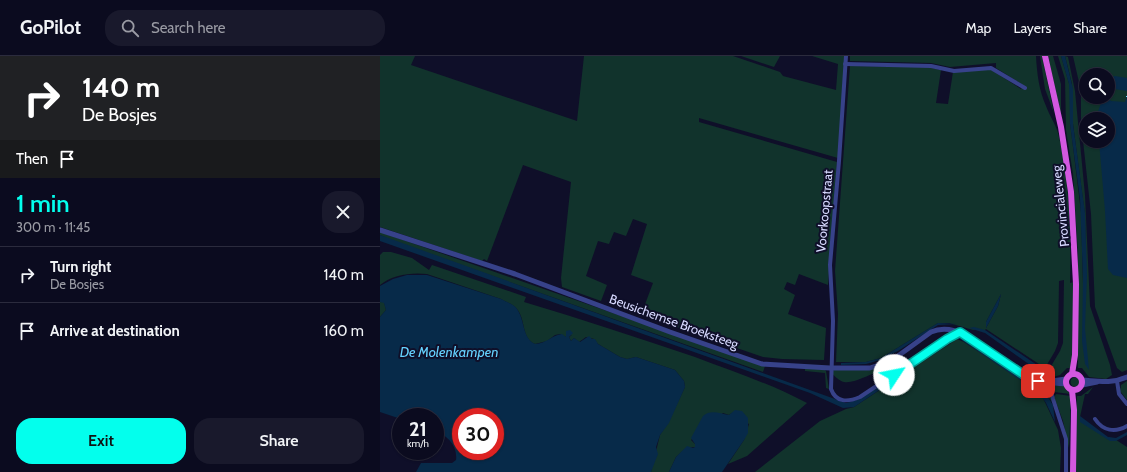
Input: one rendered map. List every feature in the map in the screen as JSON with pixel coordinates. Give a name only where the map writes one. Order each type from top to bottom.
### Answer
[{"type":"highway","name":"Provincialeweg","points":[[1045,56],[1061,127],[1071,192],[1076,270],[1075,355],[1078,378]]},
{"type":"highway","points":[[1074,390],[1066,382],[1078,378]]},
{"type":"highway","points":[[1073,472],[1074,390],[1078,378]]},
{"type":"street","name":"Voorkoopstraat","points":[[846,56],[830,265],[832,321],[830,368],[832,394],[842,401],[851,401],[860,397],[947,339],[960,332]]},
{"type":"street","points":[[845,64],[931,66],[954,71],[990,68],[1025,88]]},
{"type":"street","name":"Beusichemse Broeksteeg","points":[[380,230],[515,274],[670,332],[762,364],[859,369],[882,365],[937,330],[949,328],[960,332]]},
{"type":"street","points":[[960,332],[1029,378],[1049,382],[1066,382]]},
{"type":"street","points":[[1078,378],[1098,382],[1117,381],[1127,377]]},
{"type":"street","points":[[1117,381],[1119,394],[1127,404]]},
{"type":"street","points":[[1049,382],[1066,439],[1066,472]]},
{"type":"street","points":[[1096,419],[1098,424],[1111,431],[1121,430],[1127,426]]},
{"type":"green space","points":[[380,56],[415,56],[411,65],[577,121],[584,56],[733,56],[780,72],[783,76],[836,90],[838,64],[812,56],[845,56],[838,158],[699,118],[699,122],[837,162],[828,285],[799,274],[795,285],[787,282],[784,289],[795,295],[788,314],[826,328],[824,360],[763,357],[641,315],[653,283],[631,275],[647,224],[633,219],[626,236],[614,232],[609,244],[598,241],[586,276],[607,285],[601,301],[562,287],[561,278],[571,182],[523,165],[487,261],[484,259],[482,261],[380,227]]},
{"type":"green space","points":[[741,56],[780,56],[774,67]]},
{"type":"green space","points":[[850,56],[1036,56],[1040,88],[1058,133],[1066,173],[1070,228],[1070,283],[1074,282],[1072,368],[1067,368],[1060,375],[1046,379],[1036,378],[1029,375],[1044,378],[1063,343],[1064,280],[1059,281],[1058,343],[1045,368],[986,329],[983,332],[979,329],[973,330],[949,323],[938,323],[881,358],[866,362],[836,362],[838,314],[835,271],[850,66],[926,67],[941,70],[936,103],[948,104],[953,72],[990,69],[1021,89],[1023,85],[996,68],[996,63],[950,67],[931,63],[850,61]],"holes":[[[1001,294],[998,306],[986,328],[986,322]]]},
{"type":"green space","points":[[1040,56],[1042,56],[1054,113],[1045,89]]},
{"type":"green space","points":[[1048,56],[1053,56],[1061,84],[1061,115]]},
{"type":"green space","points":[[1058,56],[1061,56],[1070,87],[1070,122],[1081,212],[1083,283],[1086,299],[1085,215],[1073,124],[1072,84],[1065,56],[1068,57],[1075,91],[1079,148],[1080,148],[1085,195],[1090,306],[1110,365],[1112,375],[1106,379],[1089,377],[1082,368],[1078,368],[1078,254],[1073,174],[1066,130],[1065,79]]},
{"type":"green space","points":[[1073,56],[1127,56],[1127,370],[1122,372],[1117,368],[1095,307],[1091,214],[1084,148],[1115,148],[1115,112],[1081,112],[1081,104],[1115,104],[1115,68],[1079,68],[1079,82]]},
{"type":"green space","points":[[380,232],[765,366],[763,372],[391,240],[380,235]]},
{"type":"green space","points":[[383,252],[391,252],[412,258],[429,270],[432,265],[526,297],[524,302],[695,357],[765,384],[807,403],[747,456],[728,464],[744,440],[749,424],[732,413],[729,415],[723,413],[691,440],[695,444],[695,447],[686,448],[676,457],[669,472],[651,472],[660,435],[668,423],[685,387],[684,381],[675,370],[636,357],[627,359],[620,357],[598,344],[594,339],[586,337],[579,342],[574,338],[571,341],[569,337],[572,335],[565,337],[560,334],[555,335],[547,341],[535,344],[528,338],[520,313],[511,304],[501,299],[427,274],[415,273],[402,275],[390,279],[380,285],[380,255]]},
{"type":"green space","points":[[380,302],[384,302],[386,310],[380,317]]},
{"type":"green space","points":[[957,339],[964,342],[1032,387],[1043,398],[1058,430],[1061,448],[1060,472],[755,472],[820,421],[854,407]]},
{"type":"green space","points":[[900,359],[856,381],[840,381],[831,373],[834,370],[848,370],[893,362]]},
{"type":"green space","points":[[805,368],[824,369],[826,371],[829,389],[826,388],[825,373],[805,371]]},
{"type":"green space","points":[[1026,378],[1036,382],[1047,391],[1054,405],[1044,391]]},
{"type":"green space","points":[[1073,378],[1077,378],[1079,382],[1077,386],[1073,386],[1071,384],[1071,380]]},
{"type":"green space","points":[[1127,381],[1127,400],[1120,391],[1121,385]]},
{"type":"green space","points":[[1055,385],[1064,386],[1071,394],[1054,392]]},
{"type":"green space","points":[[1093,387],[1088,394],[1085,394],[1080,417],[1106,437],[1113,438],[1127,447],[1127,472],[1075,472],[1077,396],[1081,396]]},
{"type":"green space","points":[[1056,394],[1071,396],[1069,448],[1063,421],[1054,397]]},
{"type":"water","points":[[1061,56],[1065,56],[1073,89],[1073,124],[1085,213],[1087,275],[1085,328],[1089,370],[1085,364],[1082,341],[1083,278],[1080,199],[1070,124],[1069,84]]},
{"type":"water","points":[[1115,76],[1127,78],[1127,91],[1115,89]]},
{"type":"water","points":[[1127,96],[1127,278],[1113,275],[1108,269],[1100,148],[1115,148],[1115,112],[1098,112],[1101,104],[1115,104],[1115,101],[1125,102]]},
{"type":"water","points":[[380,235],[846,403],[857,400],[952,337],[957,336],[967,338],[1044,391],[1053,405],[1055,422],[1046,403],[1039,393],[960,339],[954,340],[854,407],[843,408],[810,393],[380,241]]},
{"type":"water","name":"De Molenkampen","points":[[407,275],[427,275],[512,304],[520,313],[528,338],[535,344],[542,343],[562,334],[566,337],[566,331],[570,330],[573,333],[569,337],[571,341],[574,338],[580,342],[589,336],[592,339],[595,339],[598,344],[620,357],[627,359],[636,357],[675,370],[684,381],[685,387],[669,423],[660,435],[656,447],[658,454],[651,472],[416,472],[421,463],[452,463],[456,460],[504,460],[504,408],[452,408],[452,444],[444,435],[444,408],[392,408],[392,416],[380,412],[380,317],[386,310],[384,303],[380,302],[380,286],[393,279]]},
{"type":"water","points":[[1001,294],[998,306],[986,328],[986,322]]},
{"type":"water","points":[[938,323],[957,324],[938,325],[898,351],[880,360],[866,364],[841,365],[841,363],[866,362],[881,358]]},
{"type":"water","points":[[974,327],[985,330],[1040,367],[1041,370],[1037,370],[985,333],[969,328]]},
{"type":"water","points":[[735,410],[742,411],[748,418],[748,433],[722,472],[669,472],[676,457],[687,446],[693,448],[695,447],[695,444],[691,438],[703,416],[712,412],[729,415]]},
{"type":"water","points":[[1080,416],[1108,437],[1116,438],[1127,432],[1127,435],[1116,441],[1110,441],[1080,422]]},
{"type":"route","points":[[894,375],[953,335],[960,332],[1024,375],[1038,381]]}]
